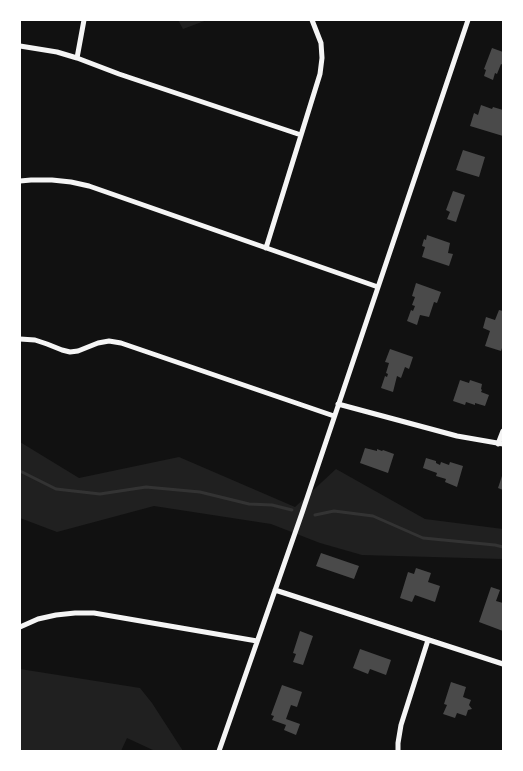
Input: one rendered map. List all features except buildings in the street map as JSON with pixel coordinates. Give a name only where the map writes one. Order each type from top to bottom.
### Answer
[{"type":"street","points":[[77,58],[84,20]]},
{"type":"street","points":[[266,248],[320,74],[321,43],[312,20]]},
{"type":"street","points":[[219,751],[468,20]]},
{"type":"street","points":[[20,46],[57,52],[77,58],[119,74],[302,135]]},
{"type":"street","points":[[20,181],[52,180],[88,186],[378,287]]},
{"type":"street","points":[[20,338],[41,342],[70,352],[109,341],[121,343],[334,416]]},
{"type":"street","points":[[338,404],[456,436],[500,444],[503,431]]},
{"type":"street","points":[[275,590],[503,664]]},
{"type":"street","points":[[20,627],[38,619],[56,615],[94,613],[257,642]]},
{"type":"street","points":[[398,751],[401,724],[428,640]]},
{"type":"shaded area","points":[[178,20],[207,20],[183,29]]},
{"type":"shaded area","points":[[20,442],[79,478],[179,457],[295,507],[336,469],[425,519],[503,529],[503,559],[362,555],[320,543],[271,524],[154,506],[57,532],[20,518]]},
{"type":"shaded area","points":[[20,669],[140,688],[183,751],[155,751],[127,738],[121,751],[20,751]]},
{"type":"waterway","points":[[20,471],[56,489],[100,494],[146,487],[200,492],[249,504],[272,505],[292,510]]},
{"type":"waterway","points":[[315,515],[334,511],[373,516],[423,538],[503,547]]}]
